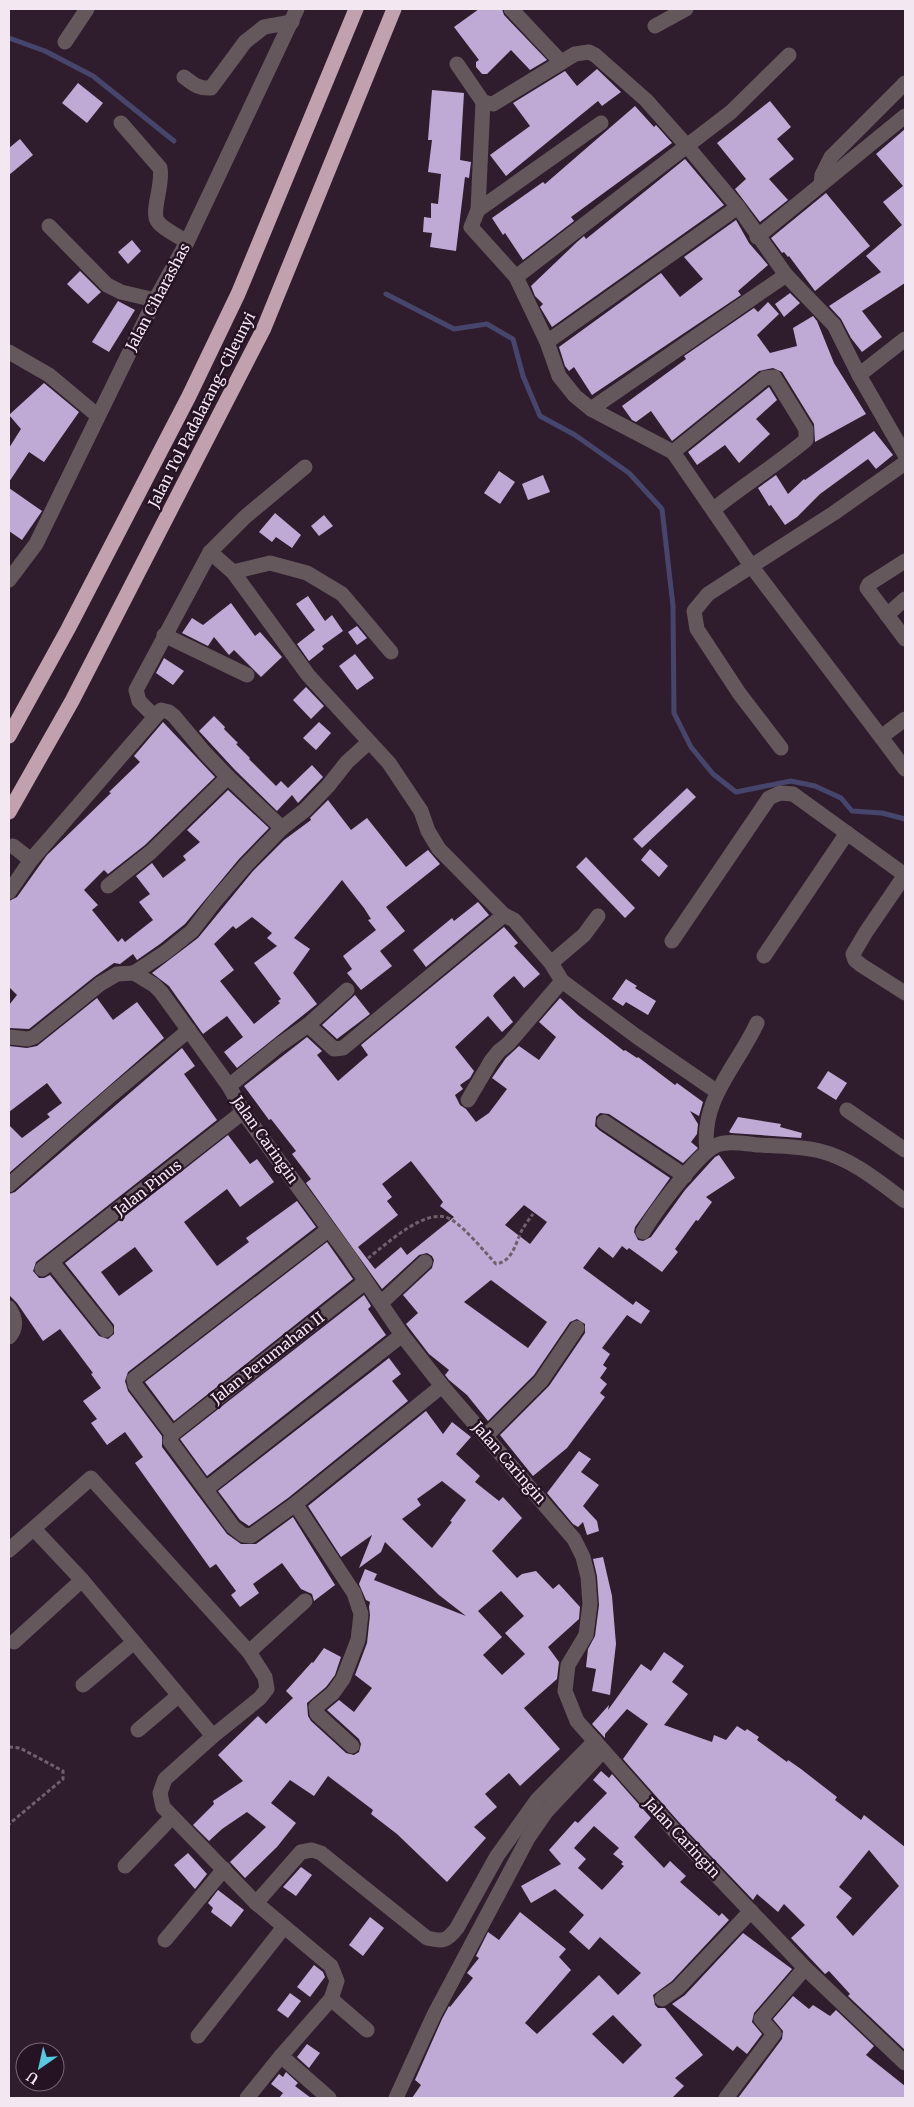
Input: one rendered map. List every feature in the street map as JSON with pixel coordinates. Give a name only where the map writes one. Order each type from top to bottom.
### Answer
[{"type":"highway","name":"Jalan Tol Padalarang–Cileunyi","points":[[9,735],[68,629],[189,396],[238,294],[356,9]]},
{"type":"highway","name":"Jalan Tol Padalarang–Cileunyi","points":[[9,812],[72,701],[264,328],[394,9]]},
{"type":"street","points":[[66,42],[87,9]]},
{"type":"street","points":[[512,9],[561,62]]},
{"type":"street","points":[[655,26],[686,9]]},
{"type":"street","points":[[184,77],[195,86],[211,88],[245,42],[264,27],[295,15]]},
{"type":"street","name":"Jalan Ciharashas","points":[[9,580],[36,544],[155,300],[188,242],[295,15]]},
{"type":"street","points":[[483,102],[498,103],[561,62],[580,52],[588,52],[595,55],[646,100],[687,146],[738,207],[757,237],[786,274],[834,326],[859,375],[905,455]]},
{"type":"street","points":[[516,277],[731,112],[789,54]]},
{"type":"street","points":[[457,64],[483,102],[478,210],[471,224],[472,229],[516,277],[547,342],[559,376],[575,396],[591,409],[673,452],[714,509],[752,567],[905,769]]},
{"type":"street","points":[[821,184],[822,175],[831,157],[905,83]]},
{"type":"street","points":[[757,237],[905,116]]},
{"type":"street","points":[[121,123],[160,168],[162,177],[154,214],[158,222],[188,242]]},
{"type":"street","points":[[478,210],[601,123]]},
{"type":"street","points":[[547,342],[738,207]]},
{"type":"street","points":[[49,226],[108,285],[121,292],[155,300]]},
{"type":"street","points":[[591,409],[786,274]]},
{"type":"street","points":[[859,375],[905,339]]},
{"type":"street","points":[[9,352],[49,375],[98,416]]},
{"type":"street","points":[[673,452],[765,378],[774,377],[806,430],[806,440],[789,455],[750,480],[714,509]]},
{"type":"street","points":[[781,748],[739,693],[697,629],[694,611],[708,594],[752,567],[905,464]]},
{"type":"street","points":[[154,716],[139,701],[136,690],[210,552],[245,517],[305,467]]},
{"type":"street","points":[[210,552],[233,572],[308,675],[389,763],[410,792],[421,811],[428,831],[439,849],[504,915],[514,920],[551,963],[562,981],[636,1036],[716,1091]]},
{"type":"street","points":[[905,561],[869,584],[867,588],[905,639]]},
{"type":"street","points":[[233,572],[270,563],[307,573],[342,594],[391,652]]},
{"type":"street","points":[[887,615],[905,599]]},
{"type":"street","points":[[164,635],[247,675]]},
{"type":"street","points":[[9,892],[32,860],[161,710],[174,716],[228,777],[282,828]]},
{"type":"street","points":[[881,737],[905,719]]},
{"type":"street","points":[[9,1036],[28,1039],[34,1037],[100,984],[117,974],[134,973],[166,952],[192,931],[215,901],[282,828],[305,810],[328,786],[347,762],[368,742]]},
{"type":"street","points":[[108,886],[151,852],[228,777]]},
{"type":"street","points":[[672,941],[768,798],[780,793],[793,794],[905,875],[853,954],[855,960],[861,965],[905,993]]},
{"type":"street","points":[[764,956],[847,833]]},
{"type":"street","points":[[13,846],[32,860]]},
{"type":"street","points":[[308,1025],[334,1049],[343,1048],[504,915]]},
{"type":"street","points":[[551,963],[584,935],[598,916]]},
{"type":"street","name":"Jalan Caringin","points":[[134,973],[154,985],[161,992],[228,1086],[243,1112],[402,1335],[442,1386],[574,1539],[583,1557],[588,1577],[590,1604],[586,1635],[568,1665],[565,1691],[576,1721],[679,1836],[805,1968],[905,2063]]},
{"type":"street","points":[[468,1100],[495,1056],[509,1043],[562,981]]},
{"type":"street","points":[[228,1086],[308,1025],[347,990]]},
{"type":"street","points":[[707,1151],[706,1121],[716,1091],[742,1052],[757,1023]]},
{"type":"street","points":[[9,1184],[189,1030]]},
{"type":"street","points":[[847,1110],[905,1150]]},
{"type":"street","name":"Jalan Pinus","points":[[106,1330],[47,1265],[243,1112]]},
{"type":"street","points":[[604,1122],[685,1176]]},
{"type":"street","points":[[643,1232],[658,1208],[685,1176],[707,1151],[718,1144],[734,1143],[818,1150],[839,1157],[859,1167],[905,1201]]},
{"type":"street","points":[[328,1230],[134,1379],[135,1385],[172,1434],[170,1441],[233,1527],[243,1535],[251,1536],[294,1505],[442,1386]]},
{"type":"street","points":[[380,1302],[425,1262]]},
{"type":"street","name":"Jalan Perumahan II","points":[[172,1434],[364,1282]]},
{"type":"street","points":[[9,1308],[15,1321],[9,1337]]},
{"type":"street","points":[[486,1436],[541,1381],[577,1328]]},
{"type":"street","points":[[206,1489],[402,1335]]},
{"type":"street","points":[[9,1550],[91,1478],[249,1652],[265,1677],[267,1689],[260,1698],[213,1736],[165,1779],[160,1793],[163,1807],[172,1817],[256,1903],[331,1966],[338,1981],[331,1999],[247,2098]]},
{"type":"street","points":[[294,1505],[300,1511],[354,1593],[361,1614],[358,1640],[343,1679],[333,1693],[316,1707],[316,1714],[352,1746]]},
{"type":"street","points":[[34,1529],[82,1580],[213,1736]]},
{"type":"street","points":[[14,1642],[82,1580]]},
{"type":"street","points":[[249,1652],[305,1601]]},
{"type":"street","points":[[83,1685],[134,1642]]},
{"type":"street","points":[[138,1730],[178,1696]]},
{"type":"street","points":[[256,1903],[301,1852],[312,1850],[321,1853],[427,1938],[440,1941],[450,1937],[458,1928],[497,1856],[537,1800],[599,1746]]},
{"type":"street","points":[[396,2098],[434,2015],[528,1838],[546,1812],[599,1746]]},
{"type":"street","points":[[126,1866],[172,1817]]},
{"type":"street","points":[[165,1940],[224,1869]]},
{"type":"street","points":[[662,1999],[678,1988],[751,1911]]},
{"type":"street","points":[[198,2036],[284,1927]]},
{"type":"street","points":[[458,1928],[474,1938]]},
{"type":"street","points":[[726,2098],[774,2034],[761,2018],[805,1968]]},
{"type":"street","points":[[331,1999],[367,2030]]},
{"type":"street","points":[[281,2056],[329,2098]]},
{"type":"path","points":[[355,1268],[423,1218],[437,1217],[451,1219],[496,1264],[504,1263],[512,1254],[522,1230],[533,1214]]},
{"type":"path","points":[[9,1747],[20,1748],[63,1771],[63,1779],[9,1824]]},
{"type":"building","points":[[479,9],[502,9],[504,15],[547,60],[530,70],[511,50],[487,74],[482,74],[476,67],[476,62],[479,60],[454,27]]},
{"type":"building","points":[[597,69],[621,92],[602,106],[598,101],[506,176],[490,155],[530,126],[513,103],[565,71],[577,86]]},
{"type":"building","points":[[78,83],[103,103],[87,123],[62,103]]},
{"type":"building","points":[[432,90],[464,93],[460,160],[471,162],[469,178],[465,177],[456,251],[430,247],[432,233],[423,232],[424,217],[431,218],[431,203],[438,204],[441,174],[428,172],[432,140],[428,140]]},
{"type":"building","points":[[770,101],[791,127],[777,139],[794,159],[769,179],[788,200],[760,222],[735,189],[746,179],[717,143]]},
{"type":"building","points":[[635,106],[672,143],[571,217],[574,221],[523,260],[505,233],[503,235],[492,218],[543,182],[545,184]]},
{"type":"building","points":[[905,129],[905,283],[862,311],[882,337],[862,352],[851,338],[841,319],[829,306],[881,272],[866,256],[902,225],[883,202],[903,186],[876,154]]},
{"type":"building","points":[[20,139],[33,155],[9,175],[9,148]]},
{"type":"building","points":[[685,159],[724,205],[552,327],[540,307],[543,304],[535,296],[531,286],[584,236],[586,239]]},
{"type":"building","points":[[826,193],[870,246],[815,291],[789,256],[784,252],[782,253],[771,238]]},
{"type":"building","points":[[736,220],[749,243],[768,265],[738,291],[741,295],[592,395],[574,367],[569,371],[565,366],[559,347],[661,273],[680,297],[703,279],[684,257]]},
{"type":"building","points":[[132,240],[141,251],[128,264],[118,252]]},
{"type":"building","points":[[80,271],[101,292],[88,304],[67,284]]},
{"type":"building","points":[[790,293],[800,303],[784,317],[775,304]]},
{"type":"building","points":[[118,301],[135,310],[109,352],[92,342]]},
{"type":"building","points":[[768,302],[779,314],[757,335],[770,353],[797,346],[793,328],[813,316],[817,321],[834,363],[866,414],[815,442],[814,424],[782,372],[773,368],[759,371],[672,441],[651,411],[636,422],[632,420],[622,406],[686,359],[684,356],[754,308],[758,312]]},
{"type":"building","points":[[44,383],[79,412],[44,462],[29,452],[9,482],[9,448],[21,429],[9,415]]},
{"type":"building","points":[[769,387],[777,400],[756,419],[770,434],[739,463],[725,445],[697,465],[688,452]]},
{"type":"building","points":[[874,431],[893,455],[876,469],[868,459],[820,494],[797,517],[785,525],[771,505],[769,506],[758,488],[776,475],[788,494],[804,479]]},
{"type":"building","points":[[499,471],[515,482],[500,504],[484,493]]},
{"type":"building","points":[[543,475],[550,492],[528,500],[522,484]]},
{"type":"building","points":[[9,488],[42,511],[22,540],[9,531]]},
{"type":"building","points":[[275,513],[301,535],[292,548],[276,537],[272,542],[259,532]]},
{"type":"building","points":[[324,515],[333,526],[319,536],[311,526]]},
{"type":"building","points":[[308,596],[325,621],[332,615],[343,631],[322,646],[324,649],[309,661],[297,644],[315,630],[296,604]]},
{"type":"building","points":[[231,603],[255,636],[260,632],[282,657],[261,677],[234,650],[229,655],[214,637],[208,646],[182,633],[192,618],[203,625]]},
{"type":"building","points":[[357,626],[367,638],[357,645],[348,632]]},
{"type":"building","points":[[355,654],[374,678],[357,690],[339,666]]},
{"type":"building","points":[[164,658],[184,671],[173,685],[156,673]]},
{"type":"building","points":[[306,687],[324,706],[311,719],[293,700]]},
{"type":"building","points":[[214,716],[225,727],[224,729],[238,743],[236,744],[249,759],[276,786],[281,781],[288,788],[312,765],[323,777],[298,803],[292,795],[277,811],[199,731]]},
{"type":"building","points":[[163,722],[215,777],[145,845],[108,874],[104,870],[84,890],[98,905],[92,910],[118,942],[122,938],[125,942],[153,920],[139,902],[150,894],[136,876],[152,863],[163,878],[186,860],[183,856],[200,842],[187,830],[228,790],[269,828],[239,859],[185,924],[160,944],[137,960],[133,954],[120,964],[114,963],[29,1029],[9,1028],[9,1005],[17,995],[9,987],[9,901],[17,897],[47,855],[140,762],[134,756]]},
{"type":"building","points":[[319,722],[331,733],[316,750],[303,738]]},
{"type":"building","points":[[687,788],[696,797],[642,848],[633,839]]},
{"type":"building","points":[[328,800],[351,830],[367,818],[406,867],[428,850],[440,864],[386,907],[405,931],[380,951],[392,966],[361,990],[347,973],[352,969],[343,956],[376,930],[368,920],[371,919],[364,908],[342,880],[294,938],[310,949],[293,973],[317,1004],[237,1068],[224,1052],[243,1037],[227,1016],[203,1034],[169,986],[152,973],[198,938],[253,871],[284,840],[311,820],[310,818]],"holes":[[[252,917],[272,933],[267,938],[277,946],[254,963],[281,999],[278,1001],[280,1003],[254,1024],[220,981],[234,970],[214,944],[233,926],[236,929]]]},
{"type":"building","points":[[650,849],[668,866],[659,877],[641,860]]},
{"type":"building","points":[[586,857],[635,908],[625,918],[576,867]]},
{"type":"building","points":[[478,902],[489,915],[426,967],[413,950],[452,918],[454,921]]},
{"type":"building","points":[[504,927],[518,943],[514,946],[540,974],[524,988],[514,976],[493,996],[513,1022],[502,1032],[488,1016],[455,1047],[474,1071],[470,1078],[460,1085],[463,1089],[455,1095],[460,1105],[466,1109],[476,1122],[489,1113],[507,1089],[492,1078],[506,1058],[519,1046],[539,1060],[556,1037],[539,1022],[560,998],[579,1016],[624,1051],[638,1057],[675,1085],[677,1083],[703,1102],[699,1116],[690,1111],[698,1124],[697,1134],[691,1142],[698,1148],[683,1163],[609,1114],[600,1113],[596,1117],[595,1126],[599,1130],[670,1178],[635,1227],[634,1232],[638,1240],[643,1241],[651,1237],[685,1190],[715,1157],[719,1155],[735,1178],[706,1197],[712,1202],[675,1249],[678,1252],[662,1272],[629,1248],[627,1250],[622,1246],[613,1258],[599,1247],[583,1268],[633,1305],[636,1301],[650,1311],[641,1324],[627,1315],[602,1348],[610,1354],[603,1365],[607,1368],[600,1378],[607,1384],[600,1393],[605,1397],[567,1448],[533,1476],[500,1435],[549,1386],[585,1333],[585,1324],[577,1319],[570,1322],[534,1375],[488,1421],[467,1395],[449,1380],[445,1375],[449,1370],[429,1354],[406,1324],[418,1313],[403,1295],[432,1268],[434,1260],[432,1256],[427,1253],[419,1255],[382,1289],[306,1183],[311,1179],[292,1154],[296,1151],[271,1119],[269,1120],[244,1086],[307,1037],[322,1051],[317,1055],[338,1081],[368,1055],[361,1045]],"holes":[[[411,1161],[443,1202],[440,1206],[454,1217],[407,1255],[401,1247],[375,1269],[358,1247],[398,1215],[387,1201],[392,1197],[382,1184]],[[524,1205],[547,1222],[530,1244],[505,1225]],[[491,1280],[547,1322],[528,1348],[464,1302]]]},
{"type":"building","points":[[626,979],[637,986],[635,988],[656,1001],[648,1015],[626,1002],[623,1006],[612,999]]},
{"type":"building","points":[[355,995],[370,1014],[337,1039],[322,1025]]},
{"type":"building","points":[[97,998],[113,1020],[137,1002],[164,1038],[9,1173],[9,1125],[22,1138],[50,1117],[47,1114],[62,1103],[47,1083],[9,1112],[9,1046],[27,1048],[37,1046]]},
{"type":"building","points":[[182,1048],[195,1066],[184,1074],[217,1120],[36,1262],[33,1271],[39,1278],[50,1275],[99,1336],[108,1339],[114,1334],[114,1325],[65,1263],[228,1135],[250,1164],[257,1159],[274,1182],[240,1207],[227,1189],[184,1222],[217,1266],[249,1242],[246,1238],[297,1201],[316,1227],[128,1372],[125,1381],[128,1391],[162,1436],[162,1447],[227,1534],[241,1544],[256,1544],[293,1517],[335,1585],[314,1601],[312,1594],[301,1589],[282,1563],[253,1584],[259,1593],[240,1607],[231,1595],[236,1591],[216,1564],[210,1568],[135,1463],[143,1457],[125,1432],[107,1445],[91,1423],[97,1419],[83,1401],[101,1388],[91,1374],[93,1373],[60,1329],[43,1341],[17,1303],[9,1295],[9,1194],[15,1192]],"holes":[[[135,1247],[153,1271],[119,1296],[101,1272]]]},
{"type":"building","points":[[828,1071],[847,1083],[836,1100],[817,1088]]},
{"type":"building","points":[[738,1117],[781,1124],[780,1127],[802,1133],[801,1138],[729,1132]]},
{"type":"building","points":[[327,1242],[353,1279],[174,1421],[145,1382]]},
{"type":"building","points":[[364,1295],[371,1306],[368,1309],[386,1335],[207,1476],[180,1439]]},
{"type":"building","points":[[389,1358],[401,1374],[392,1381],[408,1401],[288,1498],[249,1526],[240,1520],[218,1491]]},
{"type":"building","points":[[426,1411],[443,1434],[452,1422],[471,1437],[456,1454],[480,1476],[475,1482],[499,1501],[503,1497],[522,1518],[492,1551],[517,1578],[522,1574],[536,1571],[553,1589],[559,1584],[580,1607],[579,1619],[548,1647],[559,1662],[557,1679],[524,1708],[560,1749],[520,1786],[509,1773],[485,1794],[497,1807],[474,1827],[486,1838],[447,1882],[397,1834],[371,1814],[373,1810],[328,1776],[314,1796],[290,1780],[271,1803],[296,1823],[277,1847],[245,1878],[230,1862],[266,1827],[247,1812],[222,1829],[209,1841],[193,1825],[214,1804],[213,1801],[243,1781],[218,1755],[258,1716],[266,1724],[293,1698],[286,1691],[313,1663],[324,1648],[341,1657],[335,1675],[326,1687],[307,1703],[308,1716],[346,1753],[354,1755],[359,1752],[361,1744],[359,1739],[327,1710],[339,1700],[354,1712],[372,1688],[355,1675],[367,1643],[370,1615],[370,1602],[366,1600],[359,1584],[365,1569],[377,1574],[374,1580],[466,1616],[439,1595],[385,1542],[381,1552],[359,1568],[372,1535],[341,1557],[308,1506]],"holes":[[[442,1481],[466,1500],[432,1548],[402,1519],[421,1505],[417,1499]],[[501,1591],[524,1616],[505,1633],[525,1654],[502,1675],[483,1655],[502,1637],[478,1611]]]},
{"type":"building","points":[[579,1451],[591,1459],[581,1472],[599,1485],[583,1506],[597,1521],[599,1531],[587,1535],[583,1522],[578,1527],[573,1524],[547,1493]]},
{"type":"building","points":[[603,1557],[612,1596],[616,1644],[610,1695],[592,1691],[596,1669],[586,1667],[588,1649],[595,1636],[599,1605],[597,1576],[593,1559]]},
{"type":"building","points":[[664,1652],[684,1666],[672,1682],[688,1694],[664,1725],[712,1742],[714,1735],[726,1740],[737,1726],[745,1731],[747,1729],[759,1737],[757,1740],[787,1762],[788,1760],[801,1769],[837,1797],[835,1800],[861,1820],[864,1815],[905,1847],[905,2050],[848,1996],[850,1994],[829,1971],[825,1974],[791,1938],[805,1925],[784,1904],[778,1912],[757,1894],[753,1900],[686,1830],[623,1759],[648,1724],[627,1709],[605,1734],[605,1738],[592,1724],[609,1705],[608,1710],[641,1664],[651,1671]],"holes":[[[869,1850],[899,1886],[853,1936],[836,1917],[852,1898],[839,1887]]]},
{"type":"building","points":[[601,1771],[609,1778],[612,1774],[651,1818],[634,1837],[664,1868],[670,1861],[686,1876],[680,1882],[719,1916],[722,1913],[729,1920],[672,1981],[653,1995],[655,2005],[658,2008],[665,2008],[703,2055],[675,2078],[684,2086],[672,2098],[412,2098],[421,2085],[415,2080],[442,2019],[449,2006],[473,1978],[467,1973],[479,1958],[476,1956],[488,1932],[499,1940],[520,1912],[566,1949],[559,1957],[571,1970],[525,2023],[537,2034],[599,1975],[618,1995],[641,1973],[600,1937],[589,1950],[569,1932],[584,1915],[555,1889],[531,1903],[521,1886],[561,1864],[549,1850],[575,1821],[578,1823],[607,1793],[593,1780]],"holes":[[[594,1826],[619,1848],[613,1854],[623,1862],[621,1864],[624,1866],[602,1890],[578,1868],[586,1859],[574,1848]],[[613,2015],[642,2045],[623,2064],[592,2034]]]},
{"type":"building","points":[[188,1853],[207,1874],[195,1889],[174,1865]]},
{"type":"building","points":[[301,1867],[312,1875],[296,1896],[283,1887]]},
{"type":"building","points":[[218,1890],[244,1910],[231,1927],[211,1912],[213,1908],[208,1903]]},
{"type":"building","points":[[370,1917],[384,1928],[363,1956],[349,1945]]},
{"type":"building","points":[[743,1933],[792,1969],[754,2013],[752,2022],[762,2034],[747,2054],[737,2046],[733,2051],[672,2004],[685,1995]]},
{"type":"building","points":[[314,1965],[323,1972],[325,1977],[310,1997],[297,1987]]},
{"type":"building","points":[[290,1993],[301,2001],[288,2018],[277,2010]]},
{"type":"building","points":[[793,1996],[809,2009],[813,2005],[830,2016],[836,2010],[874,2046],[866,2055],[905,2086],[905,2098],[738,2098],[782,2039],[783,2031],[773,2019]]},
{"type":"building","points":[[307,2044],[320,2053],[309,2068],[297,2057]]},
{"type":"building","points":[[286,2072],[298,2083],[295,2086],[311,2098],[279,2098],[283,2093],[271,2084],[279,2074],[283,2077]]},
{"type":"waterway","points":[[9,38],[45,51],[93,76],[174,141]]},
{"type":"waterway","points":[[386,294],[454,329],[487,324],[513,339],[523,376],[540,416],[575,435],[629,473],[662,509],[673,606],[674,713],[691,747],[713,774],[736,792],[791,781],[815,786],[841,798],[852,811],[882,813],[905,819]]}]
